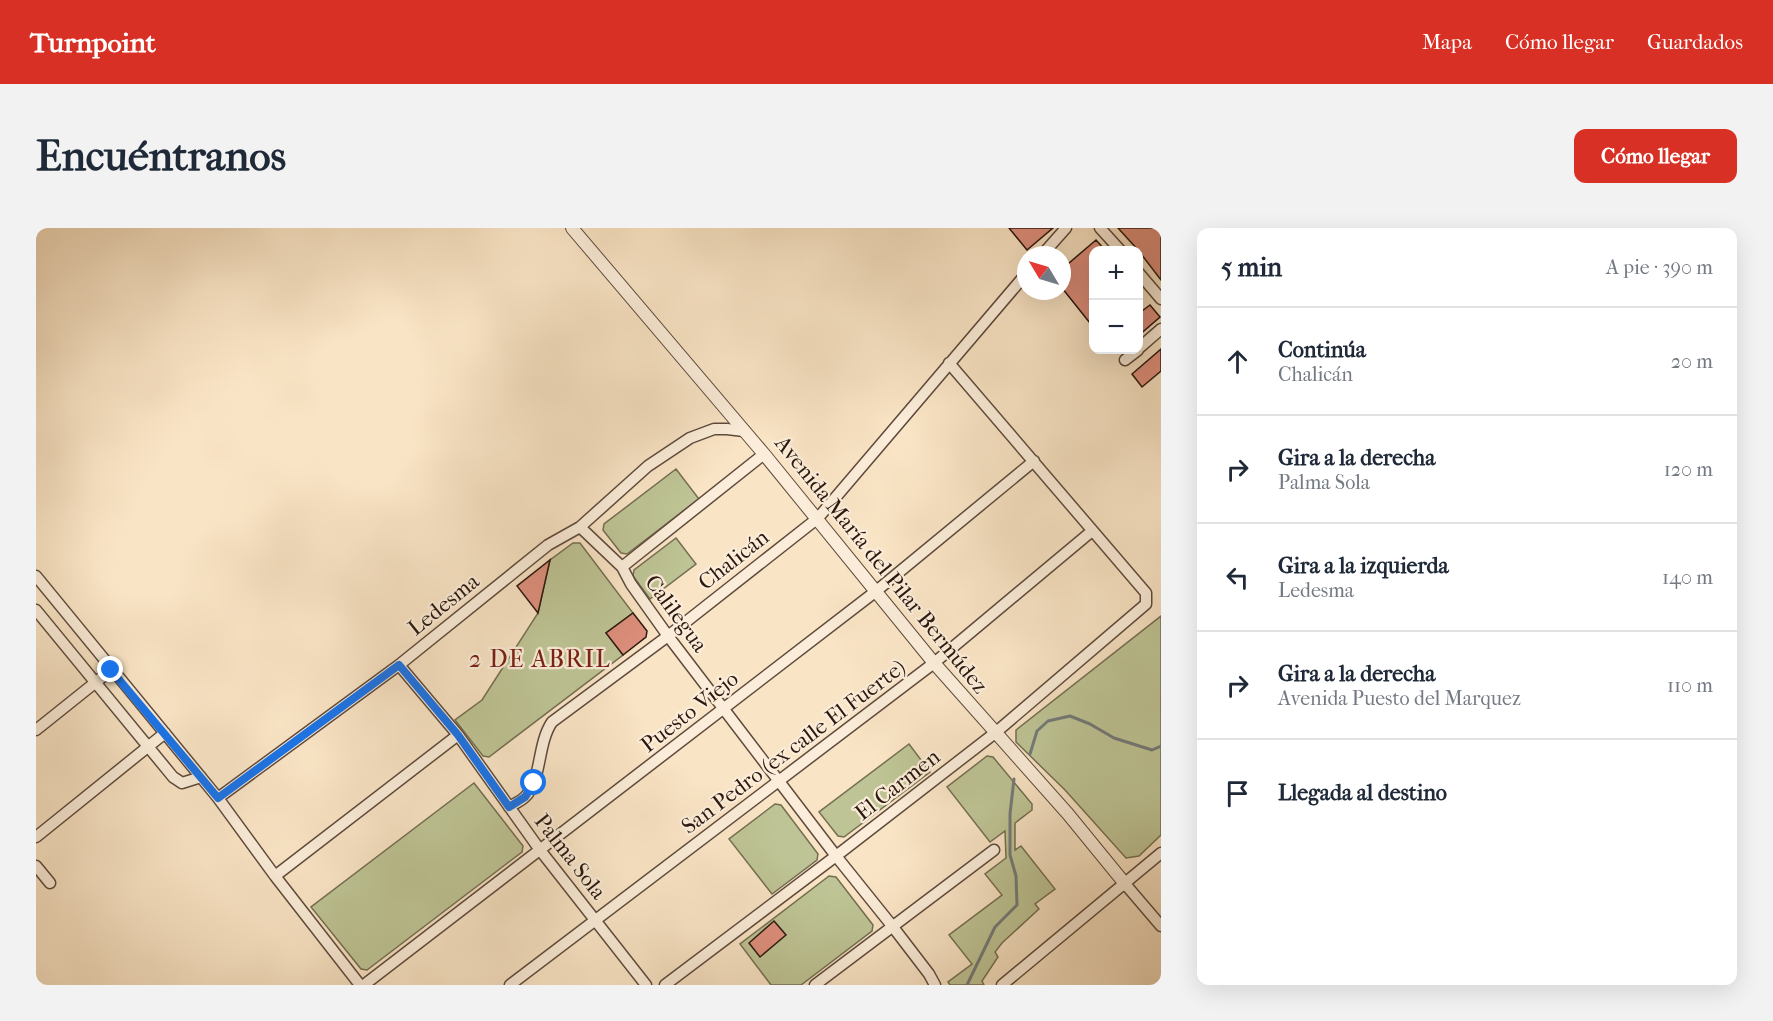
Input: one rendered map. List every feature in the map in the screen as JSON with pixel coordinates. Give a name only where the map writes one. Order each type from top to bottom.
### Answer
[{"type":"street","name":"Avenida María del Pilar Bermúdez","points":[[572,228],[818,518],[934,663],[1068,814],[1161,926]]},
{"type":"street","points":[[1050,246],[1066,228]]},
{"type":"street","points":[[1100,228],[1116,246]]},
{"type":"street","points":[[1143,278],[1161,299]]},
{"type":"street","name":"Chalicán","points":[[509,807],[525,797],[534,783],[544,733],[552,722],[668,636],[818,518],[1017,284]]},
{"type":"street","points":[[1143,345],[1161,329]]},
{"type":"street","points":[[1125,360],[1132,354]]},
{"type":"street","points":[[949,363],[1092,531]]},
{"type":"street","name":"Ledesma","points":[[218,798],[399,665],[548,545],[580,527],[648,466],[690,438],[714,429],[744,431]]},
{"type":"street","points":[[622,567],[764,454]]},
{"type":"street","name":"Puesto Viejo","points":[[362,985],[875,592],[1034,461]]},
{"type":"street","name":"Calilegua","points":[[580,527],[622,567],[631,584],[668,636],[929,974],[935,985]]},
{"type":"street","name":"El Carmen","points":[[665,985],[994,733],[1146,604],[1146,593],[1092,531]]},
{"type":"street","name":"San Pedro (ex calle El Fuerte)","points":[[510,985],[934,663],[1092,531]]},
{"type":"street","points":[[36,576],[218,798],[275,876],[362,985]]},
{"type":"street","points":[[53,597],[36,610],[95,683],[173,777],[182,783],[201,777]]},
{"type":"street","name":"Palma Sola","points":[[399,665],[458,735],[540,850],[646,985]]},
{"type":"street","points":[[36,730],[111,670]]},
{"type":"street","points":[[36,837],[165,733]]},
{"type":"street","points":[[275,876],[458,735]]},
{"type":"street","points":[[814,985],[994,850]]},
{"type":"street","points":[[1002,985],[1126,885],[1161,853]]},
{"type":"street","points":[[36,866],[50,883]]},
{"type":"green space","points":[[676,469],[699,499],[627,554],[621,553],[603,530],[604,524]]},
{"type":"green space","points":[[676,538],[696,564],[650,599],[633,576],[634,570]]},
{"type":"green space","points":[[573,543],[580,543],[633,613],[606,633],[623,655],[489,757],[483,756],[455,720],[482,700],[538,613],[550,560]]},
{"type":"green space","points":[[1161,616],[1161,835],[1139,856],[1126,858],[1065,790],[1016,742],[1016,730]]},
{"type":"green space","points":[[909,744],[930,772],[844,837],[838,836],[819,812]]},
{"type":"green space","points":[[987,756],[993,757],[1032,804],[1032,810],[1015,823],[1015,850],[1021,846],[1055,889],[1035,904],[1039,909],[995,952],[998,957],[982,981],[984,985],[950,985],[948,982],[972,964],[949,935],[1002,895],[985,874],[1006,858],[1005,831],[990,842],[947,787]]},
{"type":"green space","points":[[474,783],[523,846],[522,852],[367,970],[361,969],[311,907]]},
{"type":"green space","points":[[775,804],[781,805],[818,854],[817,860],[772,894],[729,839]]},
{"type":"green space","points":[[829,876],[836,877],[873,925],[872,931],[801,985],[771,985],[740,944]]},
{"type":"building","points":[[1009,228],[1053,228],[1032,246],[1024,246]]},
{"type":"building","points":[[1118,228],[1161,228],[1161,280],[1143,257],[1143,246],[1134,246]]},
{"type":"building","points":[[1096,240],[1101,246],[1089,246],[1089,322],[1071,299],[1071,261]]},
{"type":"building","points":[[1150,305],[1160,317],[1143,332],[1143,310]]},
{"type":"building","points":[[1161,349],[1161,371],[1142,387],[1132,374]]},
{"type":"building","points":[[550,560],[538,613],[517,586]]},
{"type":"building","points":[[633,613],[647,631],[646,637],[623,655],[606,633]]},
{"type":"building","points":[[774,921],[786,935],[760,957],[749,943]]},
{"type":"waterway","points":[[1030,754],[1037,731],[1048,721],[1070,716],[1114,738],[1152,750],[1161,746]]},
{"type":"waterway","points":[[967,985],[995,927],[1017,905],[1016,876],[1010,855],[1010,814],[1014,779]]},
{"type":"district","name":"2 DE ABRIL","points":[[540,659]]},
{"type":"route","points":[[111,670],[218,798],[399,665],[458,735],[509,807],[525,797],[534,783]]}]
